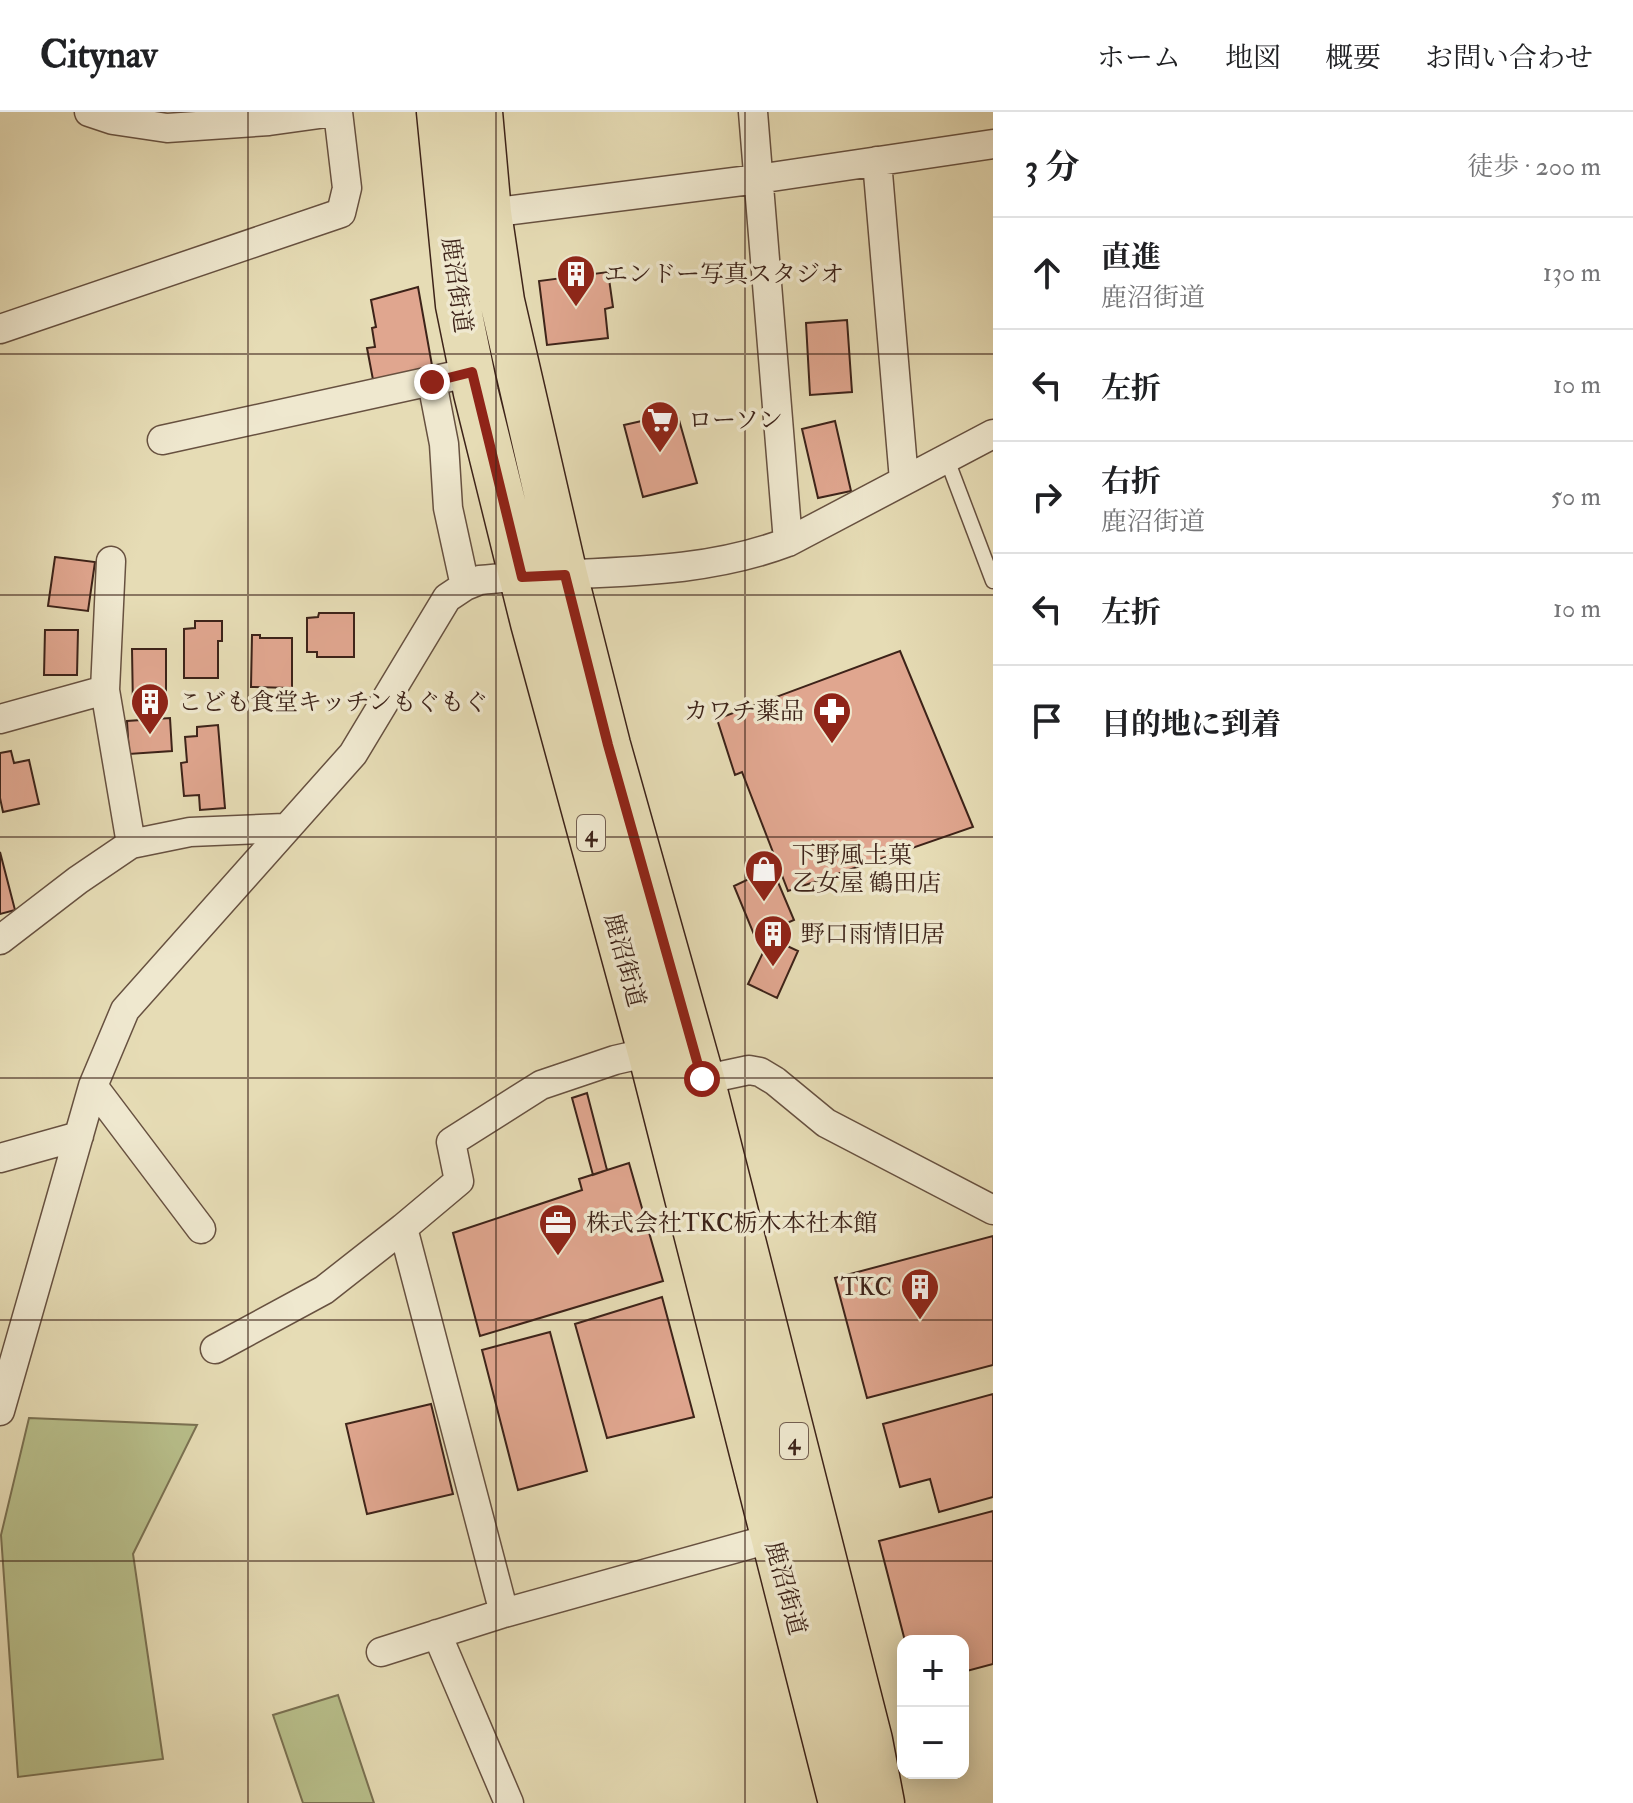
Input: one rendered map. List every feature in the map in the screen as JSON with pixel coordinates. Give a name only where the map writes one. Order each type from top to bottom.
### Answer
[{"type":"main road","name":"鹿沼街道","points":[[439,112],[456,293],[452,377],[522,577],[655,1071],[841,1803]]},
{"type":"main road","name":"鹿沼街道","points":[[480,112],[489,213],[502,301],[565,575],[608,745],[702,1079],[870,1740],[882,1803]]},
{"type":"street","points":[[0,329],[341,213],[347,188],[336,112],[167,128],[105,115]]},
{"type":"street","points":[[753,112],[788,542]]},
{"type":"street","points":[[489,213],[758,179],[993,144]]},
{"type":"street","points":[[877,161],[904,480]]},
{"type":"street","points":[[162,440],[452,377],[444,444],[448,508],[465,586]]},
{"type":"street","points":[[0,1411],[93,1086],[125,1010],[353,754],[447,598],[480,580],[648,572],[702,566],[763,552],[788,542],[993,434]]},
{"type":"street","points":[[111,561],[105,690],[131,844]]},
{"type":"street","points":[[0,719],[105,690]]},
{"type":"street","points":[[0,940],[131,844],[190,832],[284,828]]},
{"type":"street","points":[[215,1349],[324,1290],[459,1181],[451,1142],[541,1085],[615,1060],[702,1079],[749,1070],[760,1072],[826,1123],[993,1210]]},
{"type":"street","points":[[93,1086],[201,1229]]},
{"type":"street","points":[[0,1158],[79,1136]]},
{"type":"street","points":[[403,1228],[504,1613]]},
{"type":"street","points":[[381,1652],[504,1613],[773,1538]]},
{"type":"street","points":[[437,1634],[509,1803]]},
{"type":"lane","points":[[946,457],[993,581]]},
{"type":"green space","points":[[29,1418],[197,1425],[133,1554],[163,1759],[18,1777],[1,1535]]},
{"type":"green space","points":[[338,1695],[374,1803],[303,1803],[273,1715]]},
{"type":"building","name":"エンドー写真スタジオ","points":[[608,272],[613,307],[605,309],[608,338],[547,345],[539,281]]},
{"type":"building","points":[[418,287],[433,371],[374,385],[367,348],[375,347],[372,328],[376,327],[371,300]]},
{"type":"building","points":[[847,320],[852,392],[810,395],[806,323]]},
{"type":"building","name":"ローソン","points":[[677,413],[697,483],[643,497],[624,425]]},
{"type":"building","points":[[835,421],[851,491],[818,498],[802,429]]},
{"type":"building","points":[[55,557],[95,562],[88,611],[48,606]]},
{"type":"building","points":[[319,613],[354,613],[354,657],[317,657],[317,652],[307,652],[307,618],[318,617]]},
{"type":"building","points":[[195,621],[222,621],[222,641],[218,641],[218,678],[184,678],[184,629],[195,628]]},
{"type":"building","points":[[45,630],[78,630],[77,675],[44,675]]},
{"type":"building","points":[[252,635],[292,638],[292,688],[251,687]]},
{"type":"building","points":[[132,649],[166,649],[166,709],[133,709]]},
{"type":"building","name":"カワチ薬品","points":[[900,651],[973,827],[788,891],[742,772],[735,775],[717,719]]},
{"type":"building","name":"こども食堂キッチンもぐもぐ","points":[[170,718],[172,751],[129,754],[127,721]]},
{"type":"building","points":[[218,725],[225,808],[200,810],[199,795],[184,796],[181,763],[187,762],[185,737],[197,736],[197,727]]},
{"type":"building","points":[[11,751],[14,763],[29,760],[39,804],[3,812],[0,753]]},
{"type":"building","points":[[0,852],[15,910],[0,914]]},
{"type":"building","name":"下野風土菓 乙女屋 鶴田店","points":[[772,868],[794,920],[755,937],[734,886]]},
{"type":"building","name":"野口雨情旧居","points":[[770,938],[798,951],[777,998],[748,984]]},
{"type":"building","points":[[587,1093],[607,1170],[593,1175],[572,1098]]},
{"type":"building","name":"株式会社TKC栃木本社本館","points":[[629,1163],[663,1281],[480,1336],[453,1233],[582,1190],[579,1179]]},
{"type":"building","name":"TKC","points":[[993,1236],[993,1365],[867,1398],[835,1278]]},
{"type":"building","points":[[662,1297],[694,1417],[607,1438],[575,1324]]},
{"type":"building","points":[[550,1332],[587,1471],[518,1490],[482,1350]]},
{"type":"building","points":[[993,1394],[993,1497],[939,1512],[930,1479],[900,1487],[883,1424]]},
{"type":"building","points":[[431,1404],[453,1494],[367,1514],[346,1424]]},
{"type":"building","points":[[993,1511],[993,1664],[969,1670],[969,1635],[903,1635],[879,1541]]},
{"type":"place","name":"エンドー写真スタジオ","points":[[576,308]]},
{"type":"place","name":"ローソン","points":[[660,454]]},
{"type":"place","name":"こども食堂キッチンもぐもぐ","points":[[150,736]]},
{"type":"place","name":"カワチ薬品","points":[[832,745]]},
{"type":"place","name":"下野風土菓 乙女屋 鶴田店","points":[[764,903]]},
{"type":"place","name":"野口雨情旧居","points":[[773,968]]},
{"type":"place","name":"株式会社TKC栃木本社本館","points":[[558,1257]]},
{"type":"place","name":"TKC","points":[[920,1321]]},
{"type":"route","points":[[432,382],[472,372],[522,577],[565,575],[608,745],[702,1079]]}]
